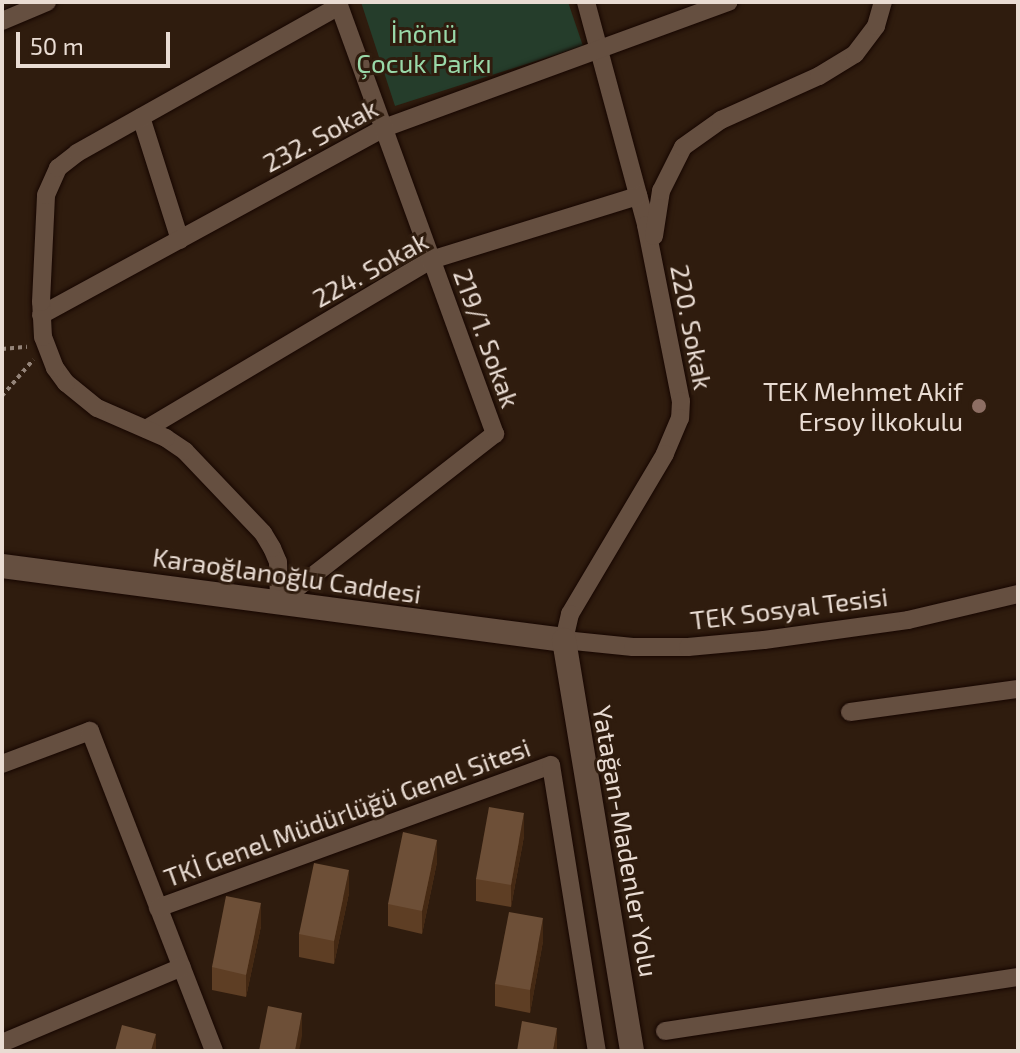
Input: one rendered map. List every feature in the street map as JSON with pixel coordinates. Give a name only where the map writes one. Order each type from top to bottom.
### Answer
[{"type":"street","points":[[2,21],[47,2]]},
{"type":"street","name":"220. Sokak","points":[[564,640],[570,614],[665,454],[680,418],[681,387],[652,255],[586,2]]},
{"type":"street","name":"232. Sokak","points":[[41,315],[384,128],[729,2]]},
{"type":"street","points":[[652,255],[661,191],[683,147],[721,120],[846,60],[867,41],[876,26],[883,2]]},
{"type":"street","points":[[279,602],[278,562],[263,533],[185,451],[146,429],[97,408],[61,375],[45,345],[41,315],[46,195],[50,178],[77,153],[339,4]]},
{"type":"street","name":"219/1. Sokak","points":[[279,602],[495,434],[339,4]]},
{"type":"street","points":[[141,117],[180,240]]},
{"type":"street","name":"224. Sokak","points":[[146,429],[431,260],[638,196]]},
{"type":"street","name":"Karaoğlanoğlu Caddesi","points":[[2,566],[564,640]]},
{"type":"street","name":"TEK Sosyal Tesisi","points":[[564,640],[633,647],[688,647],[764,640],[908,620],[1018,594]]},
{"type":"street","name":"Yatağan-Madenler Yolu","points":[[564,640],[632,1051]]},
{"type":"street","points":[[850,712],[1018,689]]},
{"type":"street","name":"TKİ Genel Müdürlüğü Genel Sitesi","points":[[2,764],[90,731],[214,1051]]},
{"type":"street","name":"TKİ Genel Müdürlüğü Genel Sitesi","points":[[158,908],[551,765],[597,1051]]},
{"type":"street","points":[[2,1043],[182,967]]},
{"type":"street","points":[[665,1031],[1018,977]]},
{"type":"path","points":[[2,349],[45,345]]},
{"type":"path","points":[[2,396],[45,345]]},
{"type":"green space","name":"İnönü Çocuk Parkı","points":[[361,2],[568,2],[583,46],[395,106]]},
{"type":"building","points":[[489,807],[524,813],[511,885],[476,879]]},
{"type":"building","points":[[403,832],[437,840],[422,911],[388,904]]},
{"type":"building","points":[[314,863],[349,870],[334,941],[299,934]]},
{"type":"building","points":[[226,896],[261,903],[246,975],[212,967]]},
{"type":"building","points":[[509,912],[543,918],[530,990],[495,984]]},
{"type":"building","points":[[268,1006],[302,1013],[295,1051],[259,1051]]},
{"type":"building","points":[[522,1021],[557,1028],[553,1051],[517,1051]]},
{"type":"building","points":[[122,1025],[156,1034],[151,1051],[115,1051]]},
{"type":"place","name":"TEK Mehmet Akif Ersoy İlkokulu","points":[[979,406]]}]
